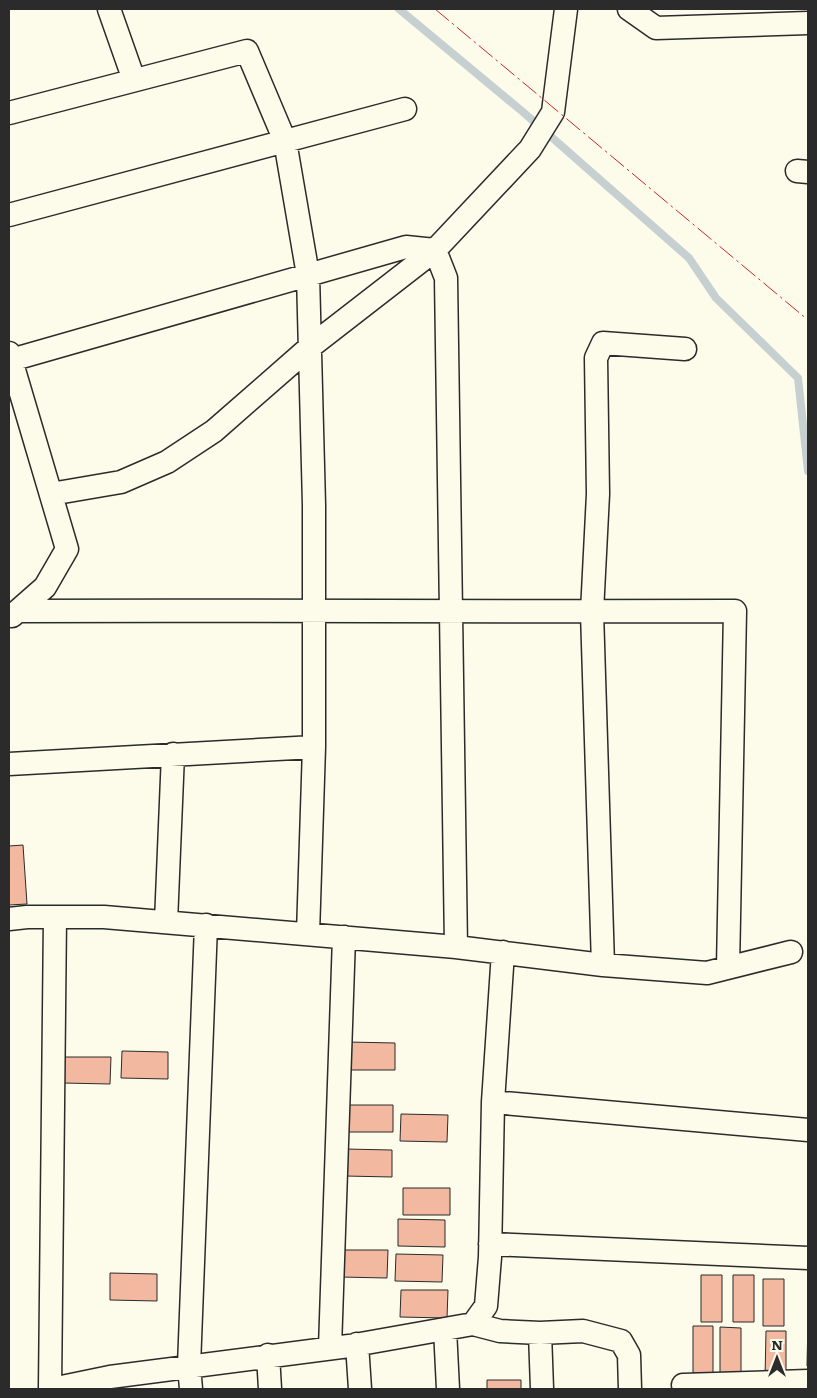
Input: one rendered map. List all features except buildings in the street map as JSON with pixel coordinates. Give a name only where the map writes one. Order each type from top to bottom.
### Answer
[{"type":"street","points":[[109,9],[134,80]]},
{"type":"street","points":[[51,494],[121,482],[166,462],[214,431],[310,347],[435,250],[530,149],[553,112],[566,9]]},
{"type":"street","points":[[629,9],[656,28],[808,23]]},
{"type":"street","points":[[9,113],[247,51],[284,141],[308,275],[314,610],[314,747],[308,934]]},
{"type":"street","points":[[9,215],[405,109]]},
{"type":"street","points":[[13,615],[45,587],[67,549],[51,494],[16,410],[10,357],[406,246],[435,250]]},
{"type":"street","points":[[435,250],[446,278],[449,613],[456,947]]},
{"type":"street","points":[[603,966],[592,612],[598,494],[596,358],[603,343],[685,349]]},
{"type":"street","points":[[13,615],[314,610],[449,613],[735,611],[728,968]]},
{"type":"street","points":[[9,764],[314,747]]},
{"type":"street","points":[[166,922],[173,754]]},
{"type":"street","points":[[55,917],[51,1389],[110,1377],[330,1348],[473,1324],[500,1331],[583,1331],[621,1341],[629,1355],[630,1389]]},
{"type":"street","points":[[9,919],[104,917],[456,947],[603,966],[707,973],[791,952]]},
{"type":"street","points":[[191,1389],[190,1366],[206,926]]},
{"type":"street","points":[[330,1348],[344,937]]},
{"type":"street","points":[[473,1324],[486,1306],[490,1244],[492,1102],[502,952]]},
{"type":"street","points":[[492,1102],[808,1130]]},
{"type":"street","points":[[490,1244],[808,1258]]},
{"type":"street","points":[[445,1329],[448,1389]]},
{"type":"street","points":[[540,1332],[542,1389]]},
{"type":"street","points":[[357,1344],[360,1389]]},
{"type":"street","points":[[268,1355],[270,1389]]},
{"type":"street","points":[[683,1385],[808,1381]]},
{"type":"waterway","points":[[399,9],[523,112],[689,258],[716,298],[798,378],[808,471]]},
{"type":"power","points":[[435,9],[808,320]]}]
